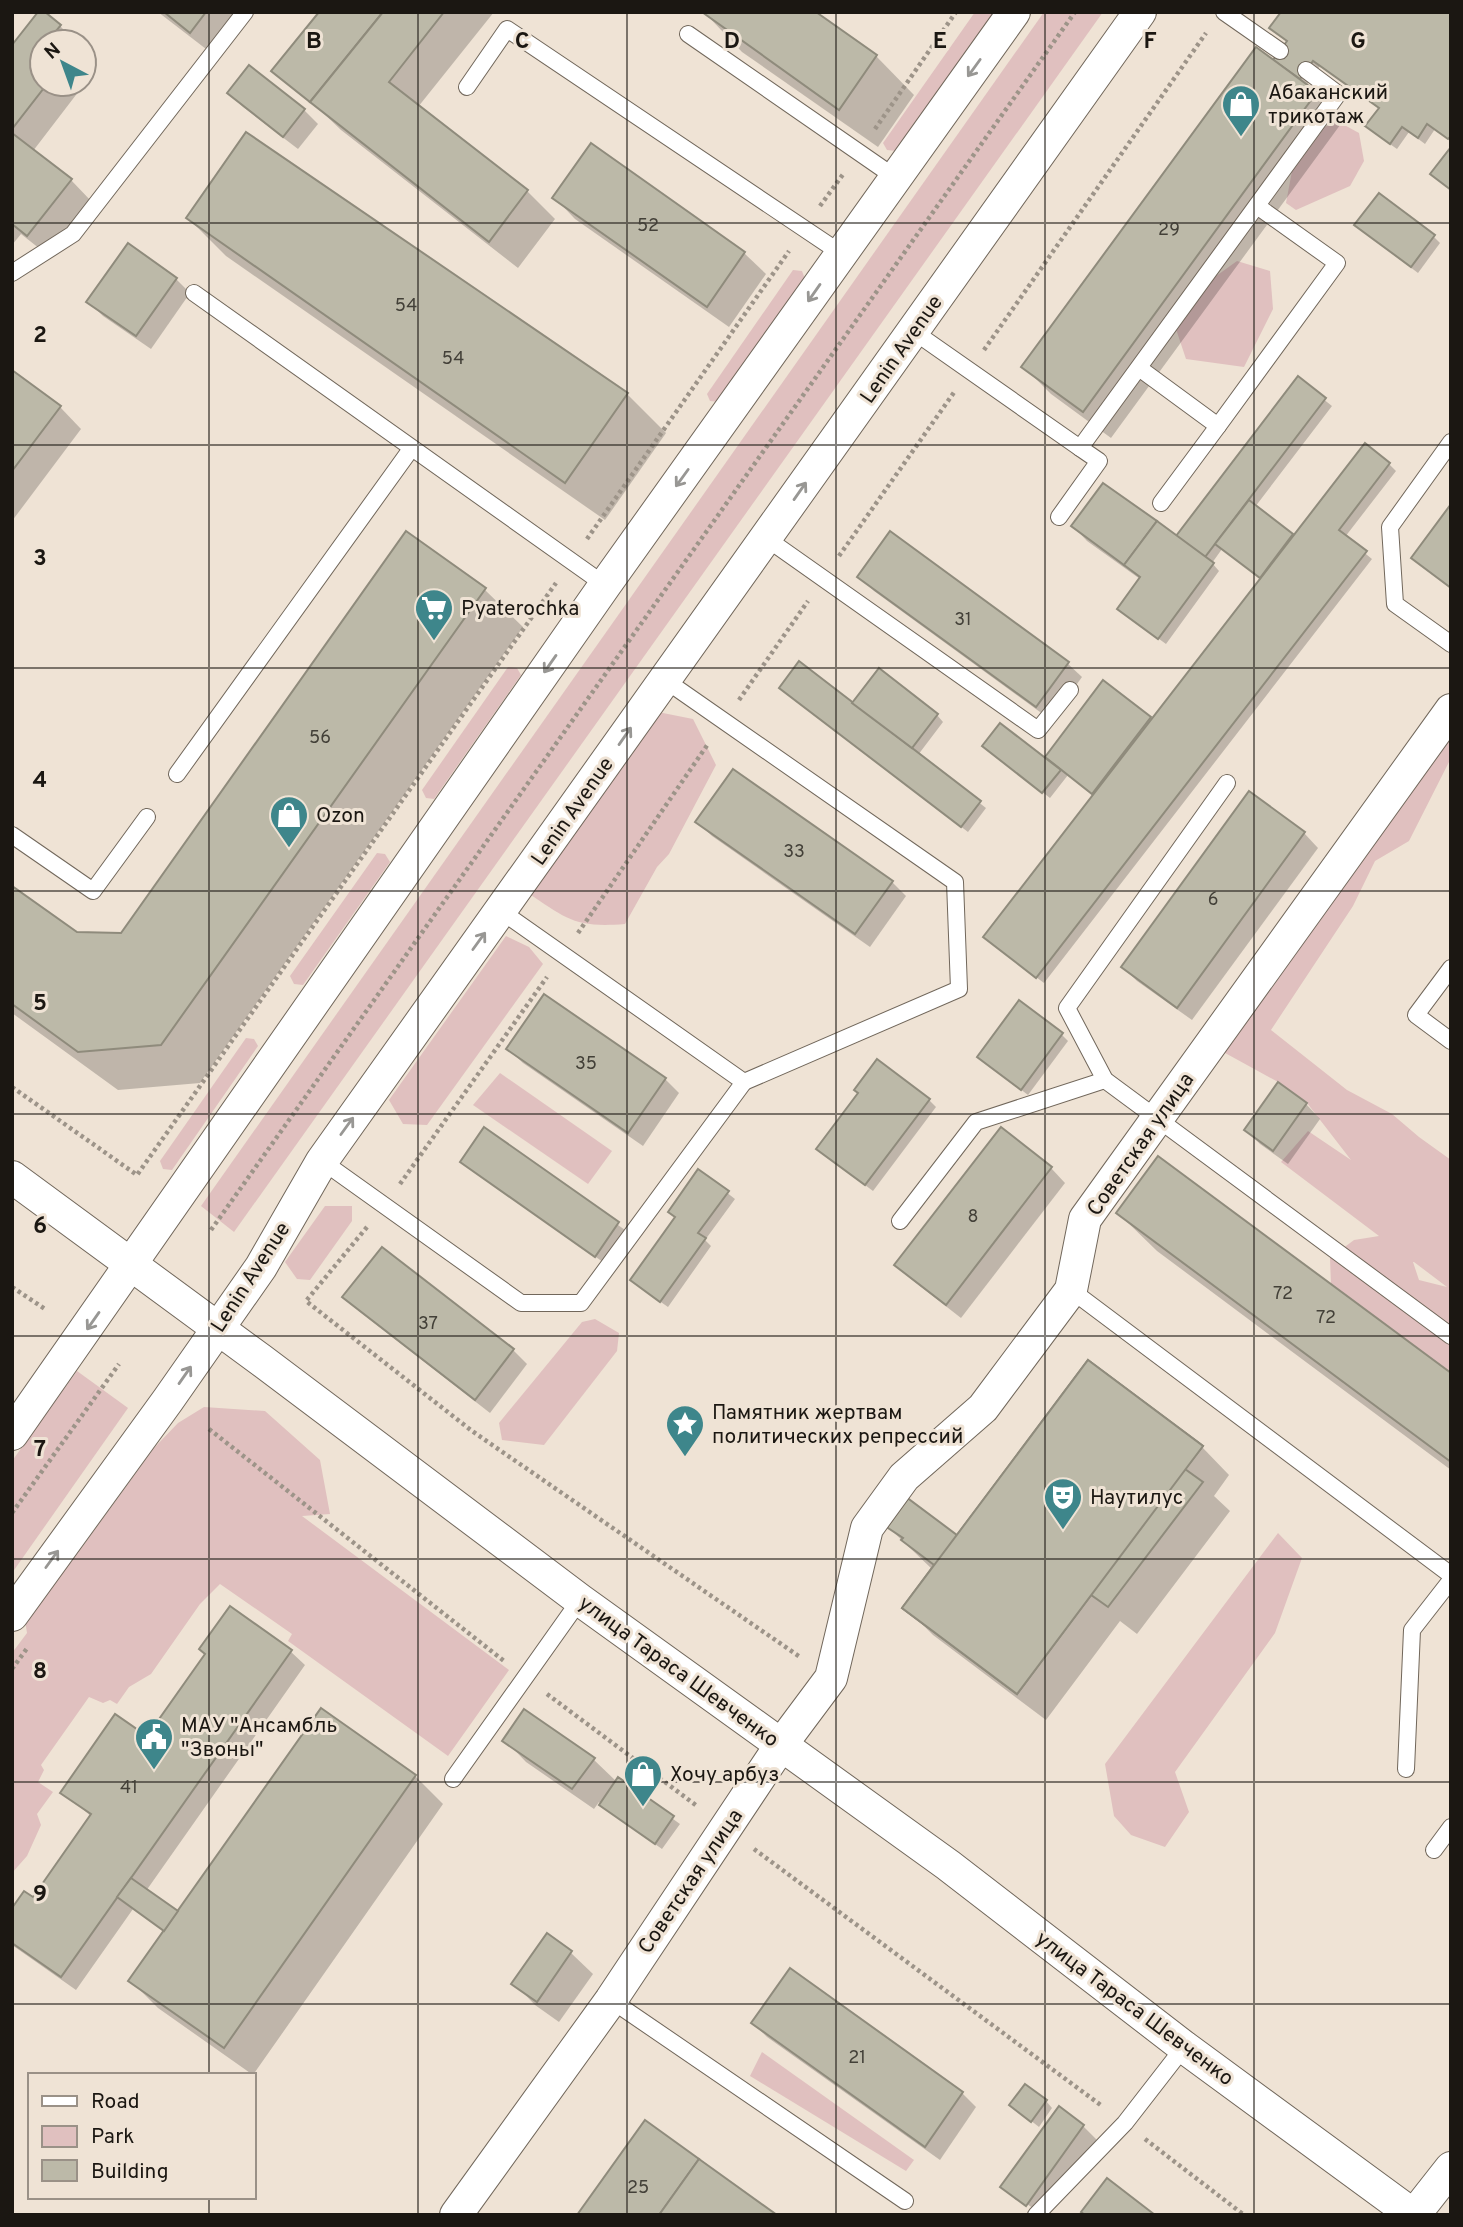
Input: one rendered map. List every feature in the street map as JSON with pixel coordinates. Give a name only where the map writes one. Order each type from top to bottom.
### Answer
[{"type":"street","points":[[12,1434],[605,585],[1014,12]]},
{"type":"street","name":"Lenin Avenue","points":[[12,1615],[261,1267],[322,1161],[1140,12]]},
{"type":"street","name":"Советская улица","points":[[456,2215],[611,2000],[781,1745],[831,1678],[867,1528],[904,1477],[983,1408],[1071,1290],[1086,1219],[1451,710]]},
{"type":"street","name":"улица Тараса Шевченко","points":[[12,1177],[580,1600],[948,1865],[1184,2047],[1414,2215]]},
{"type":"street","points":[[1414,2215],[1451,2168]]},
{"type":"lane","points":[[12,273],[73,234],[245,12]]},
{"type":"lane","points":[[1218,18],[1280,51]]},
{"type":"lane","points":[[467,87],[507,29],[842,254]]},
{"type":"lane","points":[[688,34],[896,178]]},
{"type":"lane","points":[[1080,448],[1338,94],[1306,70]]},
{"type":"lane","points":[[1161,503],[1336,263],[1256,206]]},
{"type":"lane","points":[[194,293],[605,585]]},
{"type":"lane","points":[[913,331],[1099,461],[1059,517]]},
{"type":"lane","points":[[1139,368],[1218,426]]},
{"type":"lane","points":[[1451,442],[1390,527],[1395,604],[1451,644]]},
{"type":"lane","points":[[177,774],[411,449]]},
{"type":"lane","points":[[766,538],[1038,730],[1070,690]]},
{"type":"lane","points":[[322,1161],[522,1303],[581,1303],[744,1082],[958,989],[956,882],[665,680]]},
{"type":"lane","points":[[1227,783],[1067,1008],[1105,1080],[1451,1336]]},
{"type":"lane","points":[[12,835],[93,891],[146,817]]},
{"type":"lane","points":[[500,911],[744,1082]]},
{"type":"lane","points":[[1451,968],[1416,1015],[1451,1041]]},
{"type":"lane","points":[[900,1221],[976,1122],[1105,1080]]},
{"type":"lane","points":[[1071,1290],[1451,1577],[1412,1630],[1406,1769]]},
{"type":"lane","points":[[453,1779],[580,1600]]},
{"type":"lane","points":[[1434,1850],[1451,1827]]},
{"type":"lane","points":[[611,2000],[905,2201]]},
{"type":"lane","points":[[1037,2215],[1125,2123],[1184,2047]]},
{"type":"path","points":[[12,1087],[137,1175],[956,12]]},
{"type":"path","points":[[211,1230],[1075,12]]},
{"type":"path","points":[[831,1678],[472,1431],[306,1301],[385,1206],[1218,18]]},
{"type":"path","points":[[12,1287],[45,1310]]},
{"type":"path","points":[[12,1513],[119,1364]]},
{"type":"green space","points":[[975,12],[994,12],[896,151],[887,150],[883,143]]},
{"type":"green space","points":[[1044,12],[1103,12],[234,1232],[201,1206]]},
{"type":"green space","points":[[1337,121],[1359,133],[1364,161],[1350,186],[1296,210],[1286,203],[1292,171],[1325,127]]},
{"type":"green space","points":[[1237,261],[1270,271],[1273,309],[1244,367],[1186,359],[1176,329],[1212,279]]},
{"type":"green space","points":[[793,270],[802,271],[805,279],[719,402],[710,401],[707,394]]},
{"type":"green space","points":[[508,667],[517,668],[521,675],[434,799],[426,798],[422,790]]},
{"type":"green space","points":[[658,712],[693,719],[716,765],[669,854],[657,867],[625,924],[594,925],[572,920],[528,893]]},
{"type":"green space","points":[[1451,724],[1451,758],[1409,841],[1375,861],[1353,906],[1271,1030],[1347,1090],[1392,1114],[1451,1160],[1451,1373],[1331,1285],[1330,1258],[1354,1240],[1379,1236],[1281,1162],[1308,1131],[1351,1160],[1307,1103],[1278,1082],[1216,1048]],"holes":[[[1414,1262],[1447,1287],[1419,1280]]]},
{"type":"green space","points":[[377,853],[385,854],[390,862],[303,985],[294,984],[290,976]]},
{"type":"green space","points":[[506,936],[529,947],[543,964],[427,1125],[403,1124],[389,1100]]},
{"type":"green space","points":[[246,1038],[254,1039],[258,1046],[172,1170],[163,1169],[160,1161]]},
{"type":"green space","points":[[500,1073],[612,1151],[588,1184],[473,1105]]},
{"type":"green space","points":[[325,1206],[352,1206],[352,1221],[310,1280],[297,1279],[285,1262]]},
{"type":"green space","points":[[595,1319],[619,1333],[617,1351],[544,1445],[502,1440],[499,1423],[582,1322]]},
{"type":"green space","points":[[77,1371],[128,1408],[12,1573],[12,1461]]},
{"type":"green space","points":[[204,1407],[265,1411],[320,1460],[330,1514],[302,1516],[509,1670],[448,1756],[288,1641],[292,1634],[220,1584],[200,1604],[151,1674],[129,1687],[117,1704],[110,1700],[103,1703],[89,1697],[41,1765],[44,1770],[38,1782],[53,1792],[37,1814],[41,1825],[27,1856],[12,1873],[12,1653],[27,1633],[25,1620],[75,1557],[154,1448],[178,1423]]},
{"type":"green space","points":[[1278,1533],[1302,1558],[1275,1633],[1175,1772],[1189,1812],[1165,1847],[1131,1835],[1114,1816],[1105,1764]]},
{"type":"green space","points":[[762,2052],[914,2160],[906,2171],[750,2076]]},
{"type":"building","points":[[38,12],[45,12],[61,25],[59,28],[28,28],[28,98],[36,98],[12,129],[12,45]]},
{"type":"building","points":[[164,12],[206,12],[190,33]]},
{"type":"building","points":[[319,12],[383,12],[310,102],[271,71]]},
{"type":"building","points":[[383,12],[444,12],[389,82],[528,190],[489,242],[310,102]]},
{"type":"building","points":[[702,12],[816,12],[877,55],[839,110]]},
{"type":"building","points":[[1281,12],[1451,12],[1451,136],[1448,139],[1427,124],[1418,138],[1402,127],[1390,144],[1365,126],[1379,108],[1313,61],[1300,79],[1273,60],[1287,41],[1269,28]]},
{"type":"building","points":[[1256,47],[1317,92],[1083,412],[1021,367]]},
{"type":"building","points":[[249,65],[305,109],[283,137],[227,93]]},
{"type":"building","points":[[246,132],[628,393],[565,483],[186,218]]},
{"type":"building","points":[[12,133],[72,179],[27,236],[12,224]]},
{"type":"building","points":[[591,143],[745,252],[707,307],[552,198]]},
{"type":"building","points":[[1451,147],[1451,190],[1430,174]]},
{"type":"building","points":[[1379,193],[1435,235],[1411,267],[1354,225]]},
{"type":"building","points":[[128,243],[177,278],[136,336],[86,302]]},
{"type":"building","points":[[12,370],[61,406],[12,471]]},
{"type":"building","points":[[1298,376],[1326,398],[1205,557],[1176,536]]},
{"type":"building","points":[[1365,443],[1390,463],[1339,530],[1367,551],[1036,978],[983,937]]},
{"type":"building","points":[[1103,483],[1157,521],[1124,565],[1071,526]]},
{"type":"building","points":[[1249,500],[1293,534],[1260,578],[1215,544]]},
{"type":"building","points":[[1451,504],[1451,588],[1411,558]]},
{"type":"building","points":[[1157,521],[1214,563],[1158,639],[1117,609],[1140,577],[1124,565]]},
{"type":"building","points":[[406,531],[486,588],[161,1045],[78,1052],[12,1004],[12,886],[77,932],[121,933]]},
{"type":"building","points":[[890,531],[1069,662],[1036,707],[857,577]]},
{"type":"building","points":[[799,661],[981,801],[961,827],[779,688]]},
{"type":"building","points":[[879,668],[938,714],[912,748],[852,703]]},
{"type":"building","points":[[1103,680],[1151,717],[1092,794],[1045,757]]},
{"type":"building","points":[[1000,723],[1061,770],[1042,793],[982,746]]},
{"type":"building","points":[[733,769],[893,881],[855,934],[695,822]]},
{"type":"building","points":[[1249,791],[1305,832],[1177,1008],[1121,967]]},
{"type":"building","points":[[544,994],[666,1078],[628,1133],[506,1049]]},
{"type":"building","points":[[1019,1000],[1063,1033],[1021,1090],[977,1057]]},
{"type":"building","points":[[877,1059],[930,1099],[865,1185],[816,1149],[858,1093],[854,1090]]},
{"type":"building","points":[[1278,1082],[1307,1103],[1273,1151],[1244,1130]]},
{"type":"building","points":[[484,1127],[619,1222],[595,1257],[460,1162]]},
{"type":"building","points":[[1001,1127],[1052,1167],[946,1305],[894,1265]]},
{"type":"building","points":[[1158,1156],[1451,1373],[1451,1462],[1116,1213]]},
{"type":"building","points":[[698,1169],[729,1191],[698,1233],[706,1238],[660,1302],[630,1280],[675,1217],[668,1212]]},
{"type":"building","points":[[382,1247],[514,1349],[475,1400],[342,1297]]},
{"type":"building","name":"Наутилус","points":[[1088,1360],[1203,1446],[1185,1469],[1203,1482],[1108,1607],[1091,1595],[1017,1694],[902,1608],[934,1565],[885,1526],[906,1497],[957,1535]]},
{"type":"building","name":"Наутилус","points":[[1088,1360],[1203,1446],[1017,1694],[902,1608]]},
{"type":"building","points":[[230,1606],[292,1650],[61,1977],[12,1943],[12,1908],[24,1891],[33,1897],[91,1814],[60,1793],[115,1714],[147,1736],[205,1654],[199,1649]]},
{"type":"building","points":[[321,1708],[416,1775],[224,2048],[128,1981]]},
{"type":"building","points":[[524,1709],[595,1758],[572,1789],[502,1741]]},
{"type":"building","points":[[618,1777],[674,1816],[655,1844],[599,1805]]},
{"type":"building","points":[[131,1878],[178,1911],[164,1931],[117,1897]]},
{"type":"building","points":[[547,1933],[572,1951],[537,2002],[511,1984]]},
{"type":"building","points":[[790,1968],[963,2092],[925,2147],[751,2023]]},
{"type":"building","points":[[1025,2084],[1047,2100],[1031,2122],[1009,2105]]},
{"type":"building","points":[[1059,2106],[1084,2125],[1026,2206],[1000,2187]]},
{"type":"building","points":[[645,2120],[699,2159],[659,2215],[577,2215]]},
{"type":"building","points":[[699,2159],[777,2215],[659,2215]]},
{"type":"building","points":[[1107,2178],[1155,2215],[1085,2215],[1081,2212]]},
{"type":"place","name":"Абаканский трикотаж","points":[[1241,138]]},
{"type":"place","name":"Pyaterochka","points":[[434,642]]},
{"type":"place","name":"Ozon","points":[[289,849]]},
{"type":"place","name":"Памятник жертвам политических репрессий","points":[[685,1458]]},
{"type":"place","name":"Наутилус","points":[[1063,1531]]},
{"type":"place","name":"МАУ \"Ансамбль \"Звоны\"","points":[[154,1771]]},
{"type":"place","name":"Хочу арбуз","points":[[643,1808]]}]
